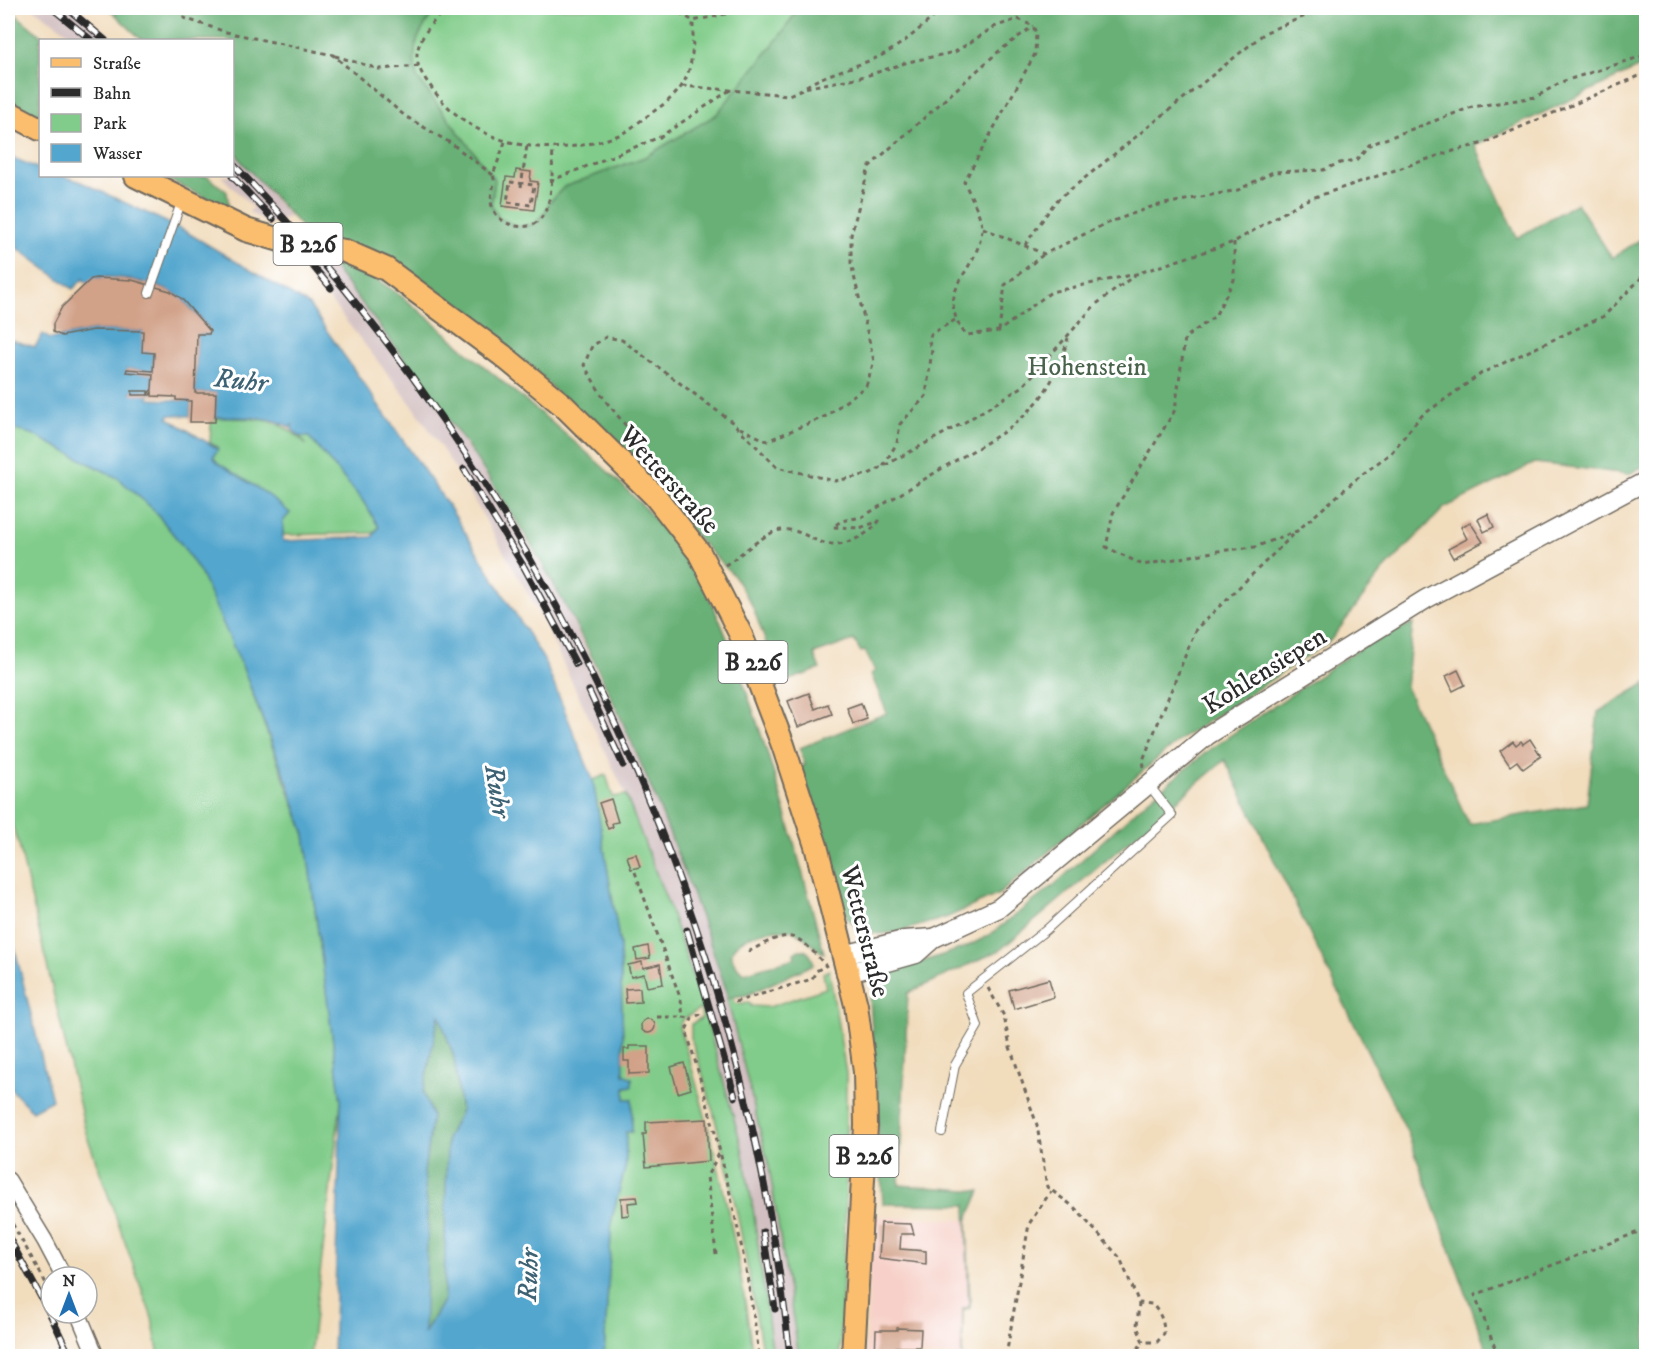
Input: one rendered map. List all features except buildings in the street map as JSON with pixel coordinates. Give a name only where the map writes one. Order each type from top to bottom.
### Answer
[{"type":"main road","points":[[8,112],[39,128]]},
{"type":"main road","name":"Wetterstraße","points":[[138,177],[246,230],[280,240],[345,251],[386,269],[502,355],[564,406],[655,496],[699,552],[741,635],[783,745],[816,846],[865,1072],[866,1126],[853,1356]]},
{"type":"street","name":"Kohlensiepen","points":[[840,965],[904,940],[934,938],[974,922],[1008,902],[1208,735],[1426,599],[1647,481]]},
{"type":"street","points":[[8,1180],[57,1265]]},
{"type":"street","points":[[83,1325],[96,1356]]},
{"type":"lane","points":[[149,293],[183,198]]},
{"type":"lane","points":[[942,1132],[955,1065],[978,1026],[966,993],[984,982],[1046,930],[1172,815],[1148,784]]},
{"type":"path","points":[[181,8],[184,18],[226,32],[333,55],[379,69],[419,66]]},
{"type":"path","points":[[446,8],[422,39],[417,54],[423,77],[439,98],[477,130],[505,142],[553,149],[585,144],[622,134],[671,98],[682,86],[693,54],[693,21]]},
{"type":"path","points":[[672,8],[693,21],[753,8]]},
{"type":"path","points":[[682,86],[732,88],[789,95],[821,77],[877,57],[916,33],[943,8]]},
{"type":"path","points":[[1025,245],[1055,202],[1266,32],[1325,8]]},
{"type":"path","points":[[804,88],[866,76],[908,62],[955,52],[994,27],[1018,19],[1033,26],[1036,33],[1035,54],[964,182],[983,228],[974,255],[953,297],[955,320],[966,335],[999,331],[1051,292],[1136,274],[1234,242],[1303,201],[1446,153],[1484,143],[1647,73]]},
{"type":"path","points":[[735,426],[767,441],[826,416],[866,386],[874,361],[851,263],[851,235],[869,167],[998,52],[1033,26]]},
{"type":"path","points":[[333,55],[405,116],[452,144],[493,175],[495,180],[491,205],[499,218],[518,227],[534,224],[545,213],[549,203],[553,149]]},
{"type":"path","points":[[999,331],[1005,285],[1044,254],[1105,224],[1154,206],[1238,190],[1272,172],[1323,170],[1356,160],[1369,145],[1427,126],[1472,107],[1536,97],[1562,82],[1647,55]]},
{"type":"path","points":[[550,181],[660,137],[732,88]]},
{"type":"path","points":[[493,175],[505,142]]},
{"type":"path","points":[[521,186],[527,145]]},
{"type":"path","points":[[510,182],[521,186],[534,185],[531,205],[519,206],[507,202],[510,182]]},
{"type":"path","points":[[983,228],[1044,254]]},
{"type":"path","points":[[1234,242],[1234,280],[1215,316],[1185,338],[1175,410],[1113,513],[1106,547],[1143,566],[1218,551],[1255,548],[1298,531]]},
{"type":"path","points":[[1148,784],[1143,760],[1196,630],[1298,531],[1360,476],[1391,453],[1420,417],[1482,374],[1604,315],[1647,273]]},
{"type":"path","points":[[655,496],[655,468],[641,444],[604,399],[584,365],[592,346],[606,337],[622,340],[735,426],[777,467],[835,481],[869,474],[965,422],[1022,387],[1095,305],[1136,274]]},
{"type":"path","points":[[882,467],[897,443],[900,424],[927,396],[932,349],[931,334],[955,320]]},
{"type":"path","points":[[711,574],[777,531],[790,530],[829,545],[839,545],[867,532],[879,521],[854,528],[833,527],[841,521],[862,517],[1015,426],[1048,390],[1062,360],[1069,334]]},
{"type":"path","points":[[635,872],[681,1000],[683,1017]]},
{"type":"path","points":[[748,952],[770,940],[789,936],[805,942],[840,965]]},
{"type":"path","points":[[735,1002],[812,979],[816,971],[840,965]]},
{"type":"path","points":[[984,982],[1004,1016],[1010,1047],[1037,1125],[1047,1187],[1074,1207],[1120,1258],[1139,1303],[1137,1326],[1143,1342]]},
{"type":"path","points":[[657,1017],[692,1018],[701,1014]]},
{"type":"path","points":[[692,1018],[686,1030],[720,1152],[744,1263],[759,1356]]},
{"type":"path","points":[[716,1254],[707,1176],[720,1152]]},
{"type":"path","points":[[1006,1356],[1029,1224],[1050,1191]]},
{"type":"path","points":[[8,1216],[39,1271]]},
{"type":"path","points":[[1498,1356],[1475,1295],[1647,1228]]},
{"type":"path","points":[[1139,1303],[1152,1304],[1160,1313],[1164,1323],[1164,1334],[1157,1342],[1143,1342]]},
{"type":"path","points":[[1132,1356],[1143,1342]]},
{"type":"shaded area","points":[[33,8],[77,8],[115,39],[78,39]]},
{"type":"shaded area","points":[[234,154],[290,217],[268,224],[249,212],[253,208],[222,177],[234,177]]},
{"type":"shaded area","points":[[330,263],[409,364],[493,485],[564,603],[627,733],[684,868],[727,992],[769,1167],[799,1356],[773,1356],[753,1208],[742,1148],[703,1007],[670,909],[626,795],[539,613],[460,476],[416,410],[303,266]]},
{"type":"shaded area","points":[[872,1216],[966,1220],[969,1308],[963,1308],[962,1356],[866,1356]]},
{"type":"green space","points":[[8,8],[45,39],[39,39],[39,116],[8,99]]},
{"type":"green space","name":"Hohenstein","points":[[108,8],[436,8],[417,40],[414,57],[417,78],[495,180],[491,205],[499,218],[518,227],[534,224],[564,187],[645,157],[716,115],[780,36],[799,8],[1646,8],[1646,64],[1475,145],[1517,238],[1577,203],[1612,258],[1646,236],[1646,465],[1629,474],[1535,463],[1444,508],[1382,572],[1330,641],[1178,741],[999,894],[948,917],[898,932],[880,934],[867,932],[858,929],[847,917],[801,767],[805,765],[800,748],[887,713],[871,674],[875,671],[865,651],[861,652],[854,640],[814,654],[820,669],[781,683],[752,605],[734,576],[529,364],[309,235],[241,161],[234,150],[234,39],[141,39]]},
{"type":"green space","points":[[436,8],[799,8],[780,36],[716,115],[645,157],[564,187],[534,224],[518,227],[499,218],[491,205],[495,180],[417,78],[414,57],[417,40]]},
{"type":"green space","points":[[163,177],[208,177],[227,192],[229,209]]},
{"type":"green space","points":[[330,263],[346,265],[364,273],[420,311],[581,447],[636,499],[684,555],[713,605],[748,696],[779,791],[824,953],[794,931],[766,931],[743,940],[735,946],[732,954],[734,963],[744,973],[795,958],[794,953],[804,950],[807,951],[814,964],[747,995],[727,998],[710,942],[654,794],[611,697],[564,603],[512,514],[455,428]]},
{"type":"green space","points":[[215,418],[253,419],[275,423],[296,435],[306,445],[299,436],[309,437],[363,501],[379,527],[373,533],[283,535],[283,521],[290,513],[218,463],[213,457],[218,447],[210,443],[211,422],[214,422]]},
{"type":"green space","points":[[8,428],[32,434],[118,478],[153,509],[182,545],[200,572],[243,668],[305,835],[341,1101],[310,1356],[159,1356],[152,1318],[86,1133],[19,845],[8,813]]},
{"type":"green space","points":[[1413,623],[1406,687],[1469,824],[1587,804],[1598,712],[1646,683],[1646,1356],[1489,1356],[1408,1134],[1225,760],[1000,950],[908,993],[899,1185],[980,1191],[967,1221],[970,1308],[963,1309],[962,1356],[963,1308],[969,1308],[966,1205],[883,1204],[870,999],[882,978],[895,971],[966,947],[988,936],[1052,887],[1149,799],[1210,749],[1368,643]]},
{"type":"green space","points":[[606,775],[613,797],[626,795],[670,909],[703,1007],[742,1148],[753,1208],[773,1356],[763,1356],[742,1236],[724,1156],[691,1038],[691,1024],[702,1018],[700,1009],[683,1019],[679,1026],[724,1190],[753,1356],[604,1356],[612,1218],[626,1165],[626,1132],[632,1132],[631,1099],[625,1099],[625,1087],[631,1086],[632,1078],[624,1075],[620,946],[593,780]]},
{"type":"green space","points":[[829,970],[846,1073],[846,1199],[840,1356],[799,1356],[769,1167],[727,998],[733,996],[735,1004],[749,1002],[751,1006],[769,1007],[826,988],[823,973]]},
{"type":"green space","points":[[439,1014],[454,1057],[461,1111],[447,1138],[444,1299],[423,1335],[428,1217],[424,1172],[432,1116],[423,1092]]},
{"type":"water","name":"Ruhr","points":[[8,156],[39,169],[39,177],[65,177],[79,181],[183,230],[309,305],[450,508],[544,660],[593,780],[620,946],[624,1074],[632,1078],[632,1086],[625,1087],[625,1099],[632,1099],[632,1132],[626,1132],[626,1165],[612,1218],[604,1356],[333,1356],[341,1101],[305,835],[243,668],[200,572],[182,545],[153,509],[118,478],[32,434],[8,428],[8,339],[35,347],[43,334],[50,339],[94,330],[144,331],[154,353],[153,371],[127,369],[126,371],[153,374],[152,394],[132,391],[131,393],[149,395],[149,399],[191,401],[190,416],[169,415],[168,418],[218,449],[213,457],[218,463],[267,494],[290,513],[283,521],[283,541],[372,537],[379,527],[363,501],[309,437],[299,436],[291,428],[293,424],[289,427],[263,418],[215,417],[216,393],[195,393],[197,334],[209,334],[210,331],[178,296],[146,283],[105,277],[87,283],[83,279],[73,289],[8,241]],"holes":[[[439,1015],[454,1057],[461,1111],[447,1138],[444,1299],[424,1334],[428,1217],[424,1172],[432,1116],[423,1092]]]},
{"type":"water","points":[[8,921],[52,1100],[32,1111],[8,1086]]},
{"type":"railway","points":[[52,8],[90,39]]},
{"type":"railway","points":[[67,8],[104,39]]},
{"type":"railway","points":[[234,165],[343,287],[444,422],[533,564],[610,713],[675,869],[727,1028],[766,1191],[790,1356]]},
{"type":"railway","points":[[233,177],[273,219]]},
{"type":"railway","points":[[302,253],[331,288]]},
{"type":"railway","points":[[464,469],[524,567],[576,664]]},
{"type":"railway","points":[[589,691],[623,765]]},
{"type":"railway","points":[[687,930],[735,1097]]},
{"type":"railway","points":[[763,1232],[775,1309]]},
{"type":"railway","points":[[8,1236],[70,1356]]}]
